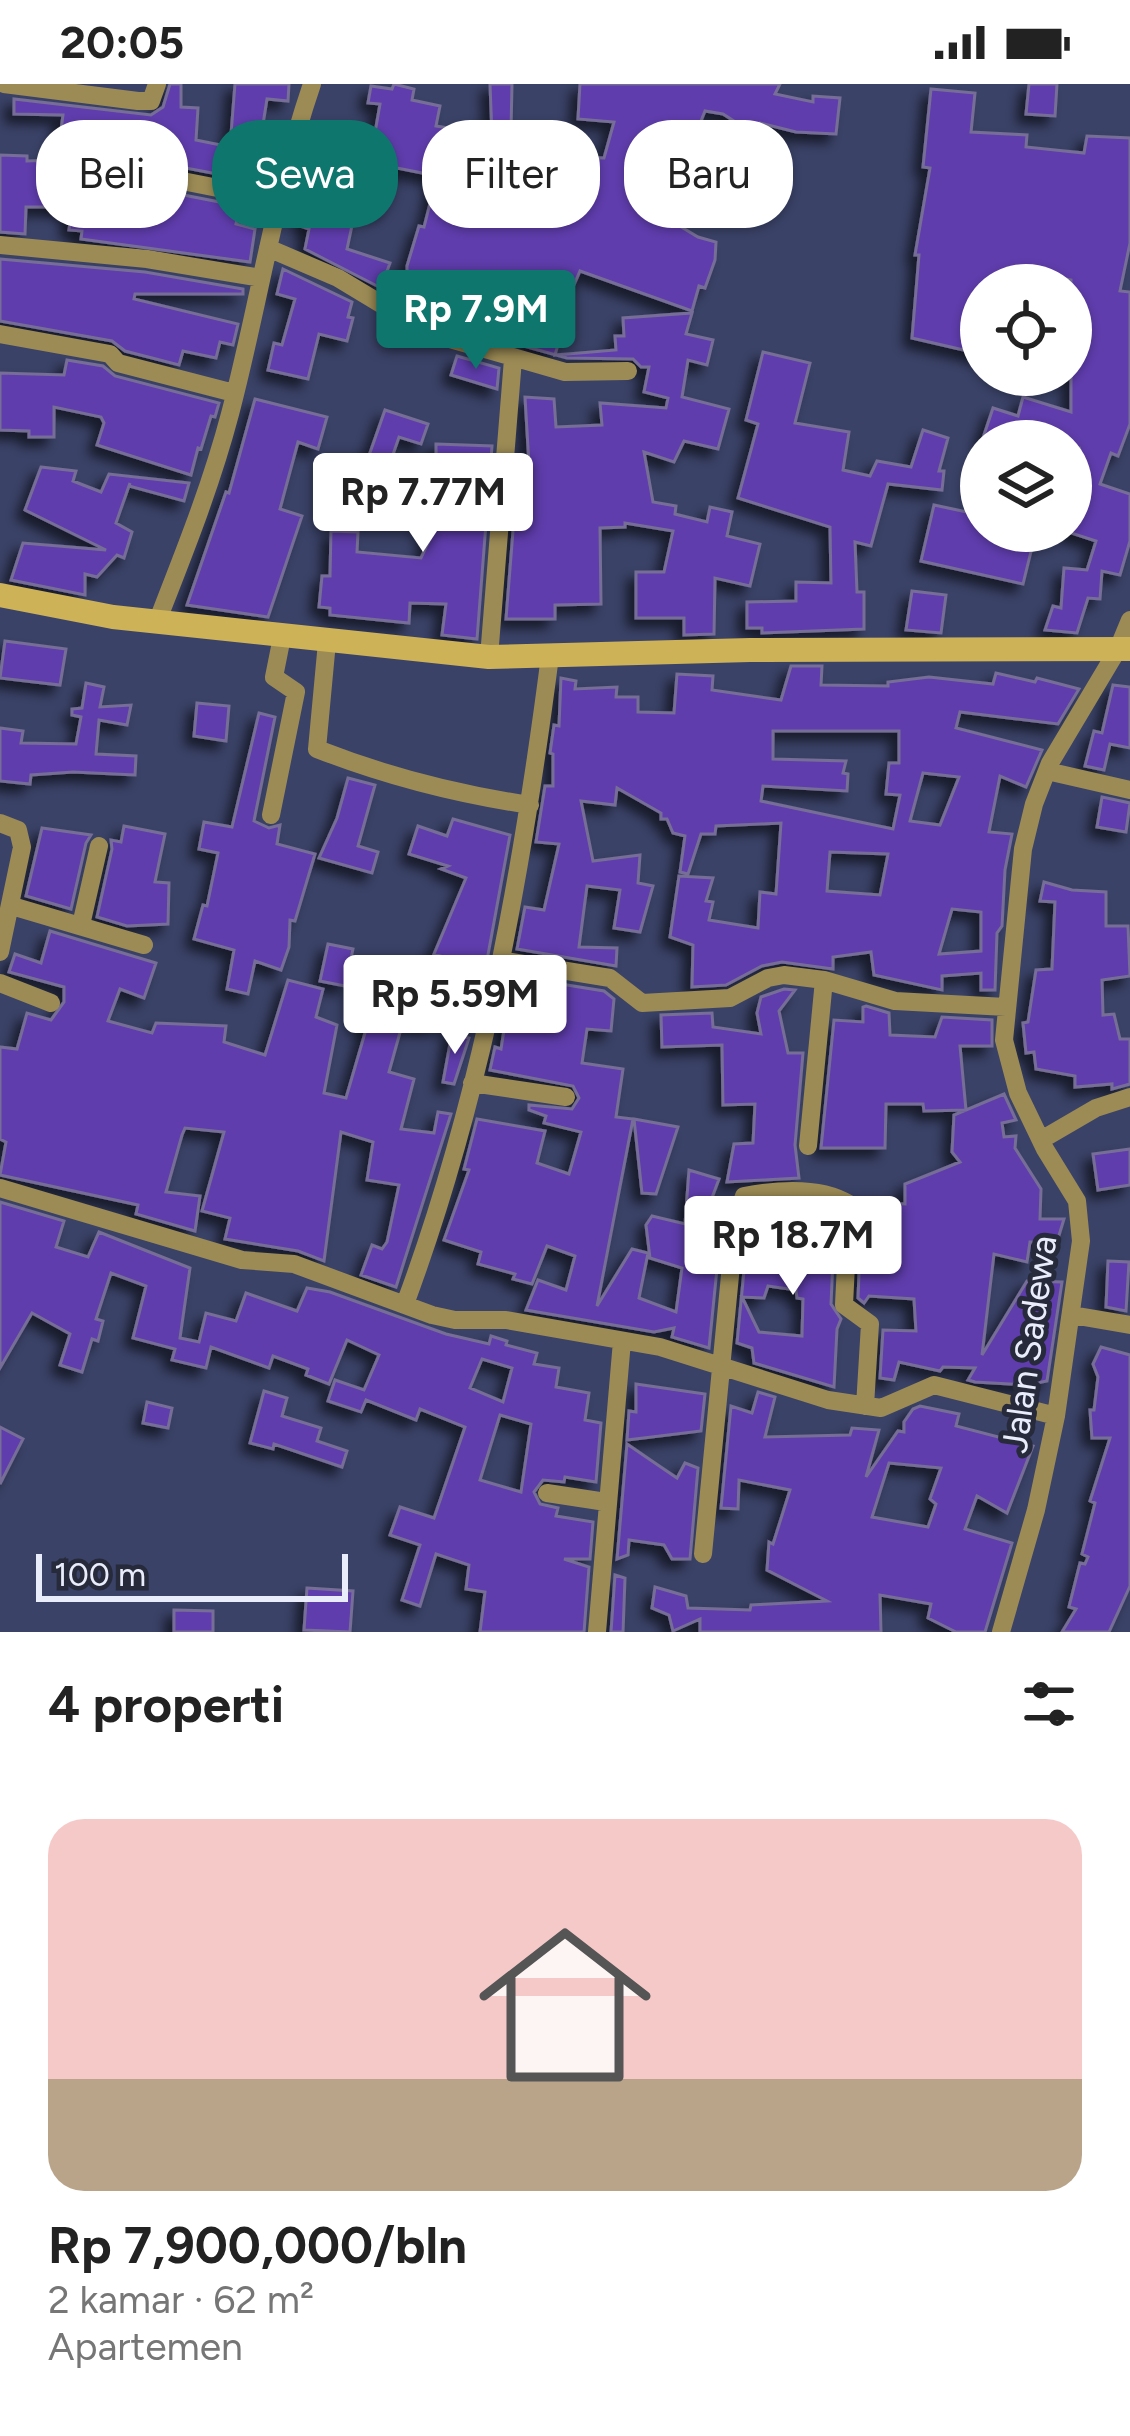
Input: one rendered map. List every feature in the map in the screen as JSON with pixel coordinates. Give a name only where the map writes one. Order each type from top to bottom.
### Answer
[{"type":"main road","points":[[0,595],[157,622],[489,657],[634,651],[1118,655]]},
{"type":"street","points":[[4,84],[138,101],[151,101],[157,84]]},
{"type":"street","points":[[301,120],[312,84]]},
{"type":"street","points":[[157,622],[203,505],[235,394],[272,228]]},
{"type":"street","points":[[0,244],[147,259],[261,278]]},
{"type":"street","points":[[268,248],[338,278],[429,333],[565,372],[628,371]]},
{"type":"street","points":[[0,334],[110,354],[118,363],[235,394]]},
{"type":"street","points":[[489,657],[513,359]]},
{"type":"street","name":"Jalan Sadewa","points":[[1001,1632],[1086,1318],[1080,1220],[1057,1132],[1018,1093],[1004,1040],[1023,849],[1047,771],[1118,655],[1130,620]]},
{"type":"street","points":[[271,815],[296,692],[274,677],[282,637]]},
{"type":"street","points":[[327,642],[317,748],[372,771],[465,795],[530,805]]},
{"type":"street","points":[[405,1304],[428,1242],[472,1083],[500,960],[530,805],[550,656]]},
{"type":"street","points":[[1047,771],[1130,790]]},
{"type":"street","points":[[0,823],[18,830],[21,838],[0,952]]},
{"type":"street","points":[[81,925],[98,846]]},
{"type":"street","points":[[12,906],[144,945]]},
{"type":"street","points":[[500,960],[610,978],[642,1004],[730,998],[768,978],[784,976],[824,980],[895,1000],[1006,1007]]},
{"type":"street","points":[[808,1146],[824,980]]},
{"type":"street","points":[[0,983],[51,1003]]},
{"type":"street","points":[[472,1083],[566,1097]]},
{"type":"street","points":[[1057,1132],[1114,1100],[1130,1097]]},
{"type":"street","points":[[0,1188],[242,1260],[308,1268],[455,1319],[506,1319],[622,1340],[722,1365],[828,1400],[892,1406],[934,1384],[1056,1416]]},
{"type":"street","points":[[703,1554],[735,1225],[744,1196],[778,1189],[839,1198],[849,1204],[844,1309],[867,1320],[871,1328],[865,1406]]},
{"type":"street","points":[[1086,1318],[1130,1325]]},
{"type":"street","points":[[597,1632],[622,1340]]},
{"type":"street","points":[[547,1493],[607,1502]]},
{"type":"building","points":[[170,84],[181,84],[181,107],[198,108],[196,140],[212,143],[212,173],[188,168],[188,120],[62,120],[63,115],[14,114],[14,99],[151,115],[163,107]]},
{"type":"building","points":[[235,84],[289,84],[288,101],[267,99],[264,120],[232,120]]},
{"type":"building","points":[[394,84],[414,89],[412,100],[440,106],[437,120],[422,120],[422,173],[398,168],[398,120],[377,120],[380,104],[368,103],[371,86],[392,89]]},
{"type":"building","points":[[490,84],[512,84],[511,120],[491,120]]},
{"type":"building","points":[[580,84],[780,84],[775,94],[813,102],[813,96],[840,98],[836,134],[793,131],[793,120],[732,120],[705,111],[701,120],[624,120],[624,228],[683,228],[716,242],[715,260],[705,288],[699,286],[692,311],[580,271],[558,322],[564,324],[555,355],[527,347],[536,315],[446,291],[444,323],[408,305],[407,266],[419,226],[600,228],[600,158],[604,158],[614,122],[578,119]]},
{"type":"building","points":[[1029,84],[1057,84],[1055,116],[1026,114]]},
{"type":"building","points":[[931,89],[975,93],[971,132],[1027,135],[1026,147],[1084,153],[1087,136],[1130,138],[1130,243],[1120,291],[1130,292],[1130,424],[1118,456],[1111,453],[1100,484],[1130,494],[1130,541],[1120,575],[1102,571],[1100,599],[1088,598],[1077,633],[1045,630],[1053,606],[1061,608],[1064,568],[1087,570],[1096,541],[1092,540],[1092,420],[989,420],[993,408],[1018,416],[1023,397],[1071,412],[1071,396],[1092,396],[1092,264],[960,264],[960,349],[912,338],[919,255],[915,255],[930,168],[923,167]]},
{"type":"building","points":[[0,155],[27,156],[27,161],[36,161],[36,207],[26,207],[25,234],[0,232]]},
{"type":"building","points":[[188,196],[212,201],[212,228],[255,229],[250,262],[81,239],[82,231],[69,230],[188,228]]},
{"type":"building","points":[[351,228],[347,249],[390,263],[381,288],[305,249],[309,229]]},
{"type":"building","points":[[0,259],[145,272],[243,289],[243,294],[135,294],[134,299],[238,324],[233,345],[220,342],[216,358],[183,351],[179,365],[125,351],[112,341],[0,321]]},
{"type":"building","points":[[283,269],[352,302],[347,341],[319,334],[308,379],[268,370],[274,343],[282,345],[295,299],[277,294]]},
{"type":"building","points":[[692,313],[686,334],[713,340],[707,365],[688,360],[682,397],[729,409],[718,449],[684,441],[674,462],[644,452],[653,502],[676,506],[675,514],[707,522],[710,507],[732,512],[727,536],[760,544],[750,586],[715,578],[714,634],[684,635],[684,618],[636,618],[636,572],[664,572],[673,531],[625,523],[625,527],[600,528],[601,604],[555,605],[555,619],[506,619],[517,481],[530,481],[525,397],[554,399],[556,427],[602,425],[600,403],[666,408],[668,398],[644,392],[649,367],[633,359],[556,355],[616,350],[615,336],[624,336],[623,318]]},
{"type":"building","points":[[763,352],[810,363],[795,423],[849,432],[843,470],[870,476],[877,461],[911,467],[923,430],[948,438],[939,471],[944,471],[942,490],[888,484],[871,546],[855,542],[857,592],[864,592],[864,629],[762,633],[762,628],[747,628],[747,602],[796,601],[796,582],[831,583],[830,527],[738,498],[758,424],[746,420]]},
{"type":"building","points":[[457,356],[499,368],[497,389],[451,375]]},
{"type":"building","points":[[67,360],[103,366],[115,376],[219,403],[191,475],[97,445],[104,423],[101,417],[54,407],[54,437],[0,430],[0,373],[64,375]]},
{"type":"building","points":[[255,399],[327,417],[318,449],[298,442],[280,509],[302,516],[268,617],[187,605],[229,493]]},
{"type":"building","points":[[385,410],[428,424],[421,444],[399,437],[380,492],[359,484]]},
{"type":"building","points":[[436,444],[492,446],[477,639],[442,635],[446,604],[410,603],[409,623],[330,615],[330,608],[319,607],[322,576],[330,576],[331,531],[358,532],[357,552],[421,558],[437,524]]},
{"type":"building","points":[[41,467],[76,471],[73,481],[101,492],[109,474],[189,483],[184,501],[130,483],[116,523],[132,532],[124,558],[117,555],[97,577],[85,574],[85,595],[11,580],[23,543],[106,550],[25,510]]},
{"type":"building","points":[[934,505],[960,511],[960,552],[1031,552],[1023,584],[921,561]]},
{"type":"building","points":[[912,591],[946,595],[941,633],[906,630]]},
{"type":"building","points":[[5,641],[66,649],[60,685],[0,678]]},
{"type":"building","points":[[791,666],[822,666],[821,685],[888,686],[888,682],[929,677],[993,684],[996,673],[1079,689],[1058,724],[960,712],[956,728],[1042,750],[1026,787],[1000,776],[989,832],[1012,834],[1002,926],[997,933],[995,990],[981,990],[981,973],[942,976],[942,990],[874,975],[871,952],[833,957],[833,969],[782,962],[762,966],[726,985],[692,987],[693,945],[670,937],[679,876],[713,878],[706,901],[713,902],[709,920],[758,928],[760,892],[776,894],[781,823],[716,826],[715,834],[701,834],[688,874],[680,872],[685,836],[673,833],[661,813],[617,788],[615,805],[581,801],[593,861],[640,855],[638,883],[653,886],[640,932],[614,928],[620,890],[587,886],[579,947],[617,948],[616,966],[517,949],[525,907],[544,910],[559,844],[536,842],[545,786],[553,786],[550,753],[554,725],[559,726],[561,678],[576,681],[575,689],[617,687],[616,697],[638,697],[638,712],[674,713],[677,674],[713,676],[712,690],[781,700]],"holes":[[[773,731],[899,731],[899,763],[889,763],[886,794],[900,795],[893,829],[761,801],[763,786],[847,791],[846,761],[773,759]],[[923,773],[959,777],[940,825],[910,821]],[[830,852],[888,854],[880,895],[827,891]],[[952,909],[981,912],[981,951],[939,954]]]},
{"type":"building","points":[[86,683],[104,687],[100,707],[131,705],[127,725],[99,720],[96,754],[136,756],[135,775],[73,772],[31,775],[30,784],[0,781],[0,728],[23,731],[21,743],[76,744],[81,717],[72,715],[72,709],[82,708]]},
{"type":"building","points":[[1113,685],[1130,687],[1130,748],[1110,744],[1104,770],[1085,766],[1094,731],[1102,733]]},
{"type":"building","points":[[197,703],[229,706],[226,741],[194,736]]},
{"type":"building","points":[[259,713],[275,717],[254,821],[269,828],[280,825],[277,844],[315,854],[295,921],[290,920],[289,947],[281,970],[255,961],[248,994],[227,989],[234,950],[194,939],[203,905],[207,906],[218,853],[199,849],[204,822],[232,827]]},
{"type":"building","points":[[348,778],[375,785],[358,846],[378,852],[372,873],[319,858]]},
{"type":"building","points":[[1102,797],[1130,803],[1126,832],[1097,827]]},
{"type":"building","points":[[453,819],[510,835],[485,971],[434,954],[466,878],[441,869],[448,866],[409,854],[418,826],[447,836]]},
{"type":"building","points":[[124,826],[165,834],[155,882],[169,883],[168,924],[127,926],[97,917],[111,840],[121,842]]},
{"type":"building","points":[[42,828],[91,835],[71,909],[26,896]]},
{"type":"building","points":[[1044,882],[1106,892],[1106,926],[1128,926],[1130,976],[1102,980],[1103,1015],[1114,1014],[1120,1039],[1130,1039],[1130,1084],[1112,1089],[1112,1084],[1075,1087],[1075,1076],[1036,1069],[1034,1052],[1026,1053],[1023,1023],[1028,1022],[1036,970],[1052,969],[1055,902],[1040,901]]},
{"type":"building","points":[[50,931],[156,963],[144,998],[120,989],[108,1021],[152,1033],[156,1023],[226,1026],[224,1042],[265,1055],[288,980],[323,989],[316,1017],[337,1025],[324,1093],[346,1098],[381,978],[439,991],[430,1022],[404,1018],[389,1072],[414,1079],[401,1129],[434,1133],[438,1112],[451,1114],[396,1287],[361,1275],[372,1245],[382,1249],[387,1242],[399,1185],[367,1180],[373,1142],[341,1132],[324,1261],[298,1251],[225,1239],[230,1218],[202,1211],[224,1132],[185,1128],[182,1135],[166,1192],[200,1196],[195,1231],[136,1214],[138,1205],[0,1175],[6,1142],[0,1139],[0,1047],[17,1049],[27,1013],[51,1020],[64,1002],[64,987],[9,972],[15,954],[41,963]]},
{"type":"building","points":[[328,944],[353,949],[345,986],[320,981]]},
{"type":"building","points":[[511,976],[604,991],[614,999],[611,1031],[587,1029],[582,1063],[623,1069],[616,1117],[633,1119],[597,1306],[632,1249],[648,1253],[639,1298],[676,1312],[682,1268],[650,1258],[646,1225],[652,1216],[685,1224],[689,1170],[719,1179],[703,1222],[721,1229],[709,1348],[672,1337],[674,1328],[654,1332],[526,1310],[538,1280],[566,1290],[575,1256],[547,1246],[532,1284],[478,1264],[481,1252],[444,1240],[469,1170],[464,1169],[477,1119],[545,1131],[537,1163],[569,1174],[581,1132],[544,1123],[546,1116],[529,1110],[529,1105],[572,1109],[579,1098],[573,1086],[490,1070],[495,1047],[501,1049],[509,999],[556,1004],[558,996],[510,980]]},
{"type":"building","points":[[795,990],[779,1011],[788,1053],[803,1053],[795,1145],[799,1178],[727,1182],[734,1144],[753,1143],[755,1104],[723,1105],[722,1045],[662,1047],[661,1015],[712,1013],[713,1027],[761,1034],[757,1013],[761,997]]},
{"type":"building","points":[[866,1006],[889,1013],[890,1035],[935,1037],[942,1017],[992,1020],[992,1046],[960,1046],[966,1110],[924,1111],[923,1104],[886,1104],[885,1148],[821,1148],[834,1020],[863,1022]]},
{"type":"building","points":[[452,1033],[469,1038],[454,1084],[443,1082]]},
{"type":"building","points":[[1004,1094],[1016,1120],[1002,1123],[1004,1137],[1016,1136],[1015,1148],[1041,1189],[1040,1219],[1064,1219],[1057,1242],[1030,1242],[1027,1262],[994,1254],[982,1355],[1027,1281],[1062,1282],[1047,1381],[1027,1385],[975,1382],[968,1380],[975,1368],[943,1367],[940,1371],[899,1362],[894,1380],[880,1378],[883,1330],[916,1331],[914,1299],[869,1296],[864,1303],[858,1298],[862,1202],[905,1204],[905,1184],[960,1162],[952,1152],[954,1115]]},
{"type":"building","points":[[634,1119],[678,1127],[656,1194],[642,1193]]},
{"type":"building","points":[[1130,1149],[1130,1185],[1098,1190],[1093,1154]]},
{"type":"building","points":[[0,1202],[64,1221],[56,1247],[88,1257],[99,1232],[190,1268],[180,1338],[199,1342],[206,1313],[236,1321],[246,1293],[297,1311],[307,1288],[446,1334],[489,1344],[491,1336],[537,1353],[534,1364],[559,1368],[556,1387],[589,1393],[585,1420],[601,1423],[596,1482],[565,1477],[564,1482],[543,1480],[534,1492],[540,1504],[558,1508],[556,1516],[593,1522],[590,1559],[564,1559],[589,1567],[584,1632],[480,1632],[485,1592],[466,1589],[469,1565],[436,1554],[420,1606],[402,1600],[420,1545],[390,1535],[400,1507],[434,1518],[465,1427],[420,1409],[416,1420],[366,1400],[361,1412],[328,1401],[335,1380],[364,1390],[379,1355],[347,1340],[329,1384],[306,1375],[308,1369],[273,1356],[269,1368],[211,1347],[206,1368],[172,1360],[175,1349],[133,1338],[146,1286],[111,1273],[96,1319],[103,1321],[98,1341],[92,1339],[82,1372],[60,1365],[70,1334],[32,1313],[0,1368]],"holes":[[[482,1359],[512,1368],[503,1402],[470,1388]],[[500,1415],[531,1424],[521,1492],[480,1480]]]},
{"type":"building","points":[[811,1210],[835,1215],[831,1304],[841,1319],[834,1387],[754,1363],[752,1348],[737,1343],[746,1250],[767,1252],[772,1216]],"holes":[[[768,1286],[796,1290],[797,1298],[803,1299],[802,1336],[759,1332],[742,1297],[764,1298]]]},
{"type":"building","points":[[1108,1261],[1129,1262],[1126,1311],[1106,1307]]},
{"type":"building","points":[[1101,1347],[1130,1355],[1130,1586],[1109,1632],[1062,1632],[1076,1609],[1069,1607],[1080,1563],[1085,1564],[1088,1557],[1082,1554],[1095,1503],[1090,1501],[1110,1438],[1092,1438],[1090,1410],[1094,1410],[1098,1377],[1093,1364]]},
{"type":"building","points":[[636,1384],[705,1394],[701,1431],[627,1440],[629,1411],[636,1412]]},
{"type":"building","points":[[264,1391],[287,1398],[282,1416],[321,1428],[317,1441],[347,1451],[342,1467],[274,1444],[273,1449],[250,1443]]},
{"type":"building","points":[[758,1392],[775,1397],[765,1437],[850,1435],[852,1428],[879,1430],[866,1477],[898,1431],[904,1432],[904,1422],[913,1409],[920,1406],[959,1414],[956,1426],[1033,1446],[1007,1513],[977,1496],[965,1529],[1012,1543],[985,1632],[956,1632],[928,1618],[931,1604],[880,1595],[881,1632],[700,1632],[700,1619],[673,1631],[669,1615],[652,1608],[655,1587],[686,1596],[688,1608],[750,1610],[751,1605],[827,1601],[767,1570],[769,1542],[773,1544],[790,1490],[739,1480],[738,1509],[721,1508],[731,1406],[752,1413]],"holes":[[[889,1463],[941,1468],[930,1499],[936,1504],[928,1527],[872,1517]]]},
{"type":"building","points":[[147,1402],[172,1408],[168,1428],[143,1423]]},
{"type":"building","points":[[0,1427],[23,1439],[0,1484]]},
{"type":"building","points":[[627,1444],[677,1478],[685,1463],[698,1468],[690,1559],[672,1559],[664,1545],[629,1540],[628,1555],[617,1559]]},
{"type":"building","points":[[615,1575],[625,1578],[623,1632],[611,1632]]},
{"type":"building","points":[[307,1588],[353,1591],[350,1632],[304,1630]]},
{"type":"building","points":[[174,1610],[213,1611],[213,1632],[174,1632]]}]
